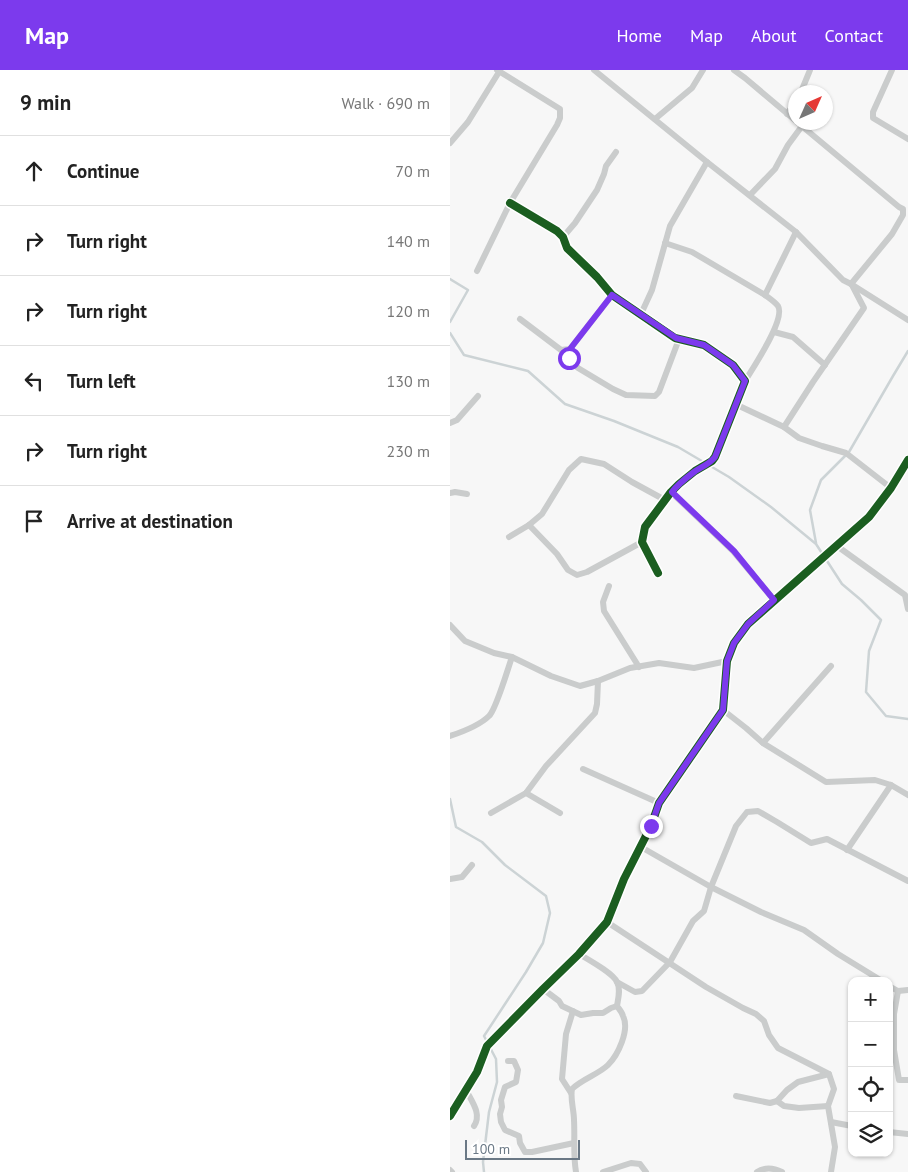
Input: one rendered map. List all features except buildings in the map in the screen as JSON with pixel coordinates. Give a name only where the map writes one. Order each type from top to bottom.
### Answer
[{"type":"street","points":[[594,70],[796,232],[843,280],[907,320]]},
{"type":"street","points":[[655,119],[692,88],[703,70]]},
{"type":"street","points":[[734,70],[787,114]]},
{"type":"street","points":[[804,85],[810,70]]},
{"type":"street","points":[[892,70],[876,104],[873,118],[908,139]]},
{"type":"street","points":[[450,143],[468,122],[498,71],[560,109],[560,118],[557,125],[510,203],[476,271]]},
{"type":"street","points":[[750,195],[775,169],[795,130]]},
{"type":"street","points":[[806,130],[898,207],[903,209],[903,215],[892,234],[851,284]]},
{"type":"street","points":[[563,237],[575,223],[597,190],[606,166],[616,152]]},
{"type":"street","points":[[641,314],[652,290],[670,226],[707,162]]},
{"type":"street","points":[[510,203],[557,231],[563,237],[567,248],[597,277],[612,295],[669,334],[704,345],[733,365],[745,381]]},
{"type":"street","points":[[765,295],[796,232]]},
{"type":"street","points":[[658,573],[642,542],[645,528],[679,484],[715,457],[745,381],[774,332],[780,314],[778,306],[765,295],[692,252],[665,243]]},
{"type":"street","points":[[784,427],[864,308],[851,284]]},
{"type":"street","points":[[612,295],[570,349],[569,358],[578,368],[613,389],[626,394],[655,396],[659,392],[679,338]]},
{"type":"street","points":[[520,319],[561,350],[570,349]]},
{"type":"street","points":[[774,332],[793,338],[825,365]]},
{"type":"street","points":[[450,423],[457,420],[478,396]]},
{"type":"street","points":[[735,404],[784,427],[799,438],[846,452],[892,488]]},
{"type":"street","points":[[509,537],[529,525],[542,514],[570,470],[581,459],[604,464],[665,500]]},
{"type":"street","points":[[450,1115],[477,1072],[487,1046],[580,954],[607,922],[624,879],[651,826],[659,803],[723,710],[727,661],[734,643],[748,624],[869,517],[892,488],[908,460]]},
{"type":"street","points":[[672,492],[734,551],[774,600]]},
{"type":"street","points":[[450,493],[467,494]]},
{"type":"street","points":[[529,525],[557,554],[568,570],[577,575],[587,572],[642,542]]},
{"type":"street","points":[[837,546],[906,595],[908,609]]},
{"type":"street","points":[[609,586],[602,602],[604,610],[639,666]]},
{"type":"street","points":[[450,625],[465,642],[494,653],[512,657],[551,676],[580,686],[630,668],[659,662],[694,668],[727,661]]},
{"type":"street","points":[[450,736],[464,731],[491,716],[502,690],[512,657]]},
{"type":"street","points":[[763,743],[832,666]]},
{"type":"street","points":[[491,814],[526,793],[546,766],[594,713],[597,704],[598,681]]},
{"type":"street","points":[[723,710],[763,743],[826,782],[875,780],[891,785],[908,795]]},
{"type":"street","points":[[583,769],[659,803]]},
{"type":"street","points":[[847,850],[891,785]]},
{"type":"street","points":[[526,793],[560,813]]},
{"type":"street","points":[[580,954],[606,971],[617,982],[635,992],[642,991],[670,962],[693,921],[704,912],[711,888],[736,826],[748,812],[758,811],[811,843],[827,839],[908,882]]},
{"type":"street","points":[[641,847],[711,888],[804,930],[875,977]]},
{"type":"street","points":[[450,879],[462,877],[472,866]]},
{"type":"street","points":[[607,922],[706,987],[756,1014],[764,1021],[769,1035],[778,1048],[829,1074],[834,1089],[828,1106],[835,1147],[831,1172]]},
{"type":"street","points":[[576,1172],[572,1088],[578,1082],[607,1066],[616,1055],[625,1034],[624,1017],[617,1006],[619,992],[617,982]]},
{"type":"street","points":[[893,988],[898,991],[908,990]]},
{"type":"street","points":[[543,989],[559,1001],[562,1006],[581,1015],[604,1013],[617,1006]]},
{"type":"street","points":[[898,991],[894,1014],[894,1050],[899,1080],[908,1080]]},
{"type":"street","points":[[571,1093],[562,1079],[566,1034],[573,1011]]},
{"type":"street","points":[[508,1060],[514,1062],[518,1070],[516,1082],[505,1087],[501,1100],[500,1122],[505,1130],[519,1136],[520,1143],[525,1152],[574,1143]]},
{"type":"street","points":[[736,1096],[770,1103],[777,1101],[798,1082],[829,1074]]},
{"type":"street","points":[[466,1090],[478,1113],[478,1120],[474,1126]]},
{"type":"street","points":[[777,1101],[784,1106],[798,1108],[828,1106]]},
{"type":"street","points":[[831,1122],[848,1125]]},
{"type":"street","points":[[893,1132],[908,1134]]},
{"type":"street","points":[[603,1172],[631,1163],[640,1164],[646,1172]]},
{"type":"street","points":[[757,1172],[762,1169],[776,1169],[782,1172]]},
{"type":"waterway","points":[[450,279],[468,290],[450,322]]},
{"type":"waterway","points":[[450,333],[464,355],[528,371],[565,404],[614,421],[678,447],[729,477],[771,507],[816,544],[842,584],[881,620],[869,651],[866,692],[886,716],[908,719]]},
{"type":"waterway","points":[[816,543],[810,510],[821,480],[849,452],[908,351]]},
{"type":"waterway","points":[[450,799],[456,827],[482,842],[505,865],[546,896],[550,913],[543,943],[484,1036],[496,1059],[497,1082],[489,1112],[483,1162],[484,1172]]},
{"type":"cycle path","points":[[510,203],[557,231],[563,237],[567,248],[597,277],[612,295],[675,338],[704,345],[733,365],[745,381],[715,457],[679,484],[645,527],[642,542],[658,573]]},
{"type":"cycle path","points":[[450,1116],[477,1072],[487,1046],[579,954],[607,922],[624,879],[651,826],[659,803],[723,710],[727,661],[734,643],[748,624],[869,517],[891,488],[908,460]]},
{"type":"route","points":[[569,358],[570,349],[612,295],[676,338],[704,345],[733,365],[745,381],[715,457],[679,484],[672,492],[734,551],[774,600],[748,624],[734,643],[727,661],[723,710],[659,803],[651,826]]}]
